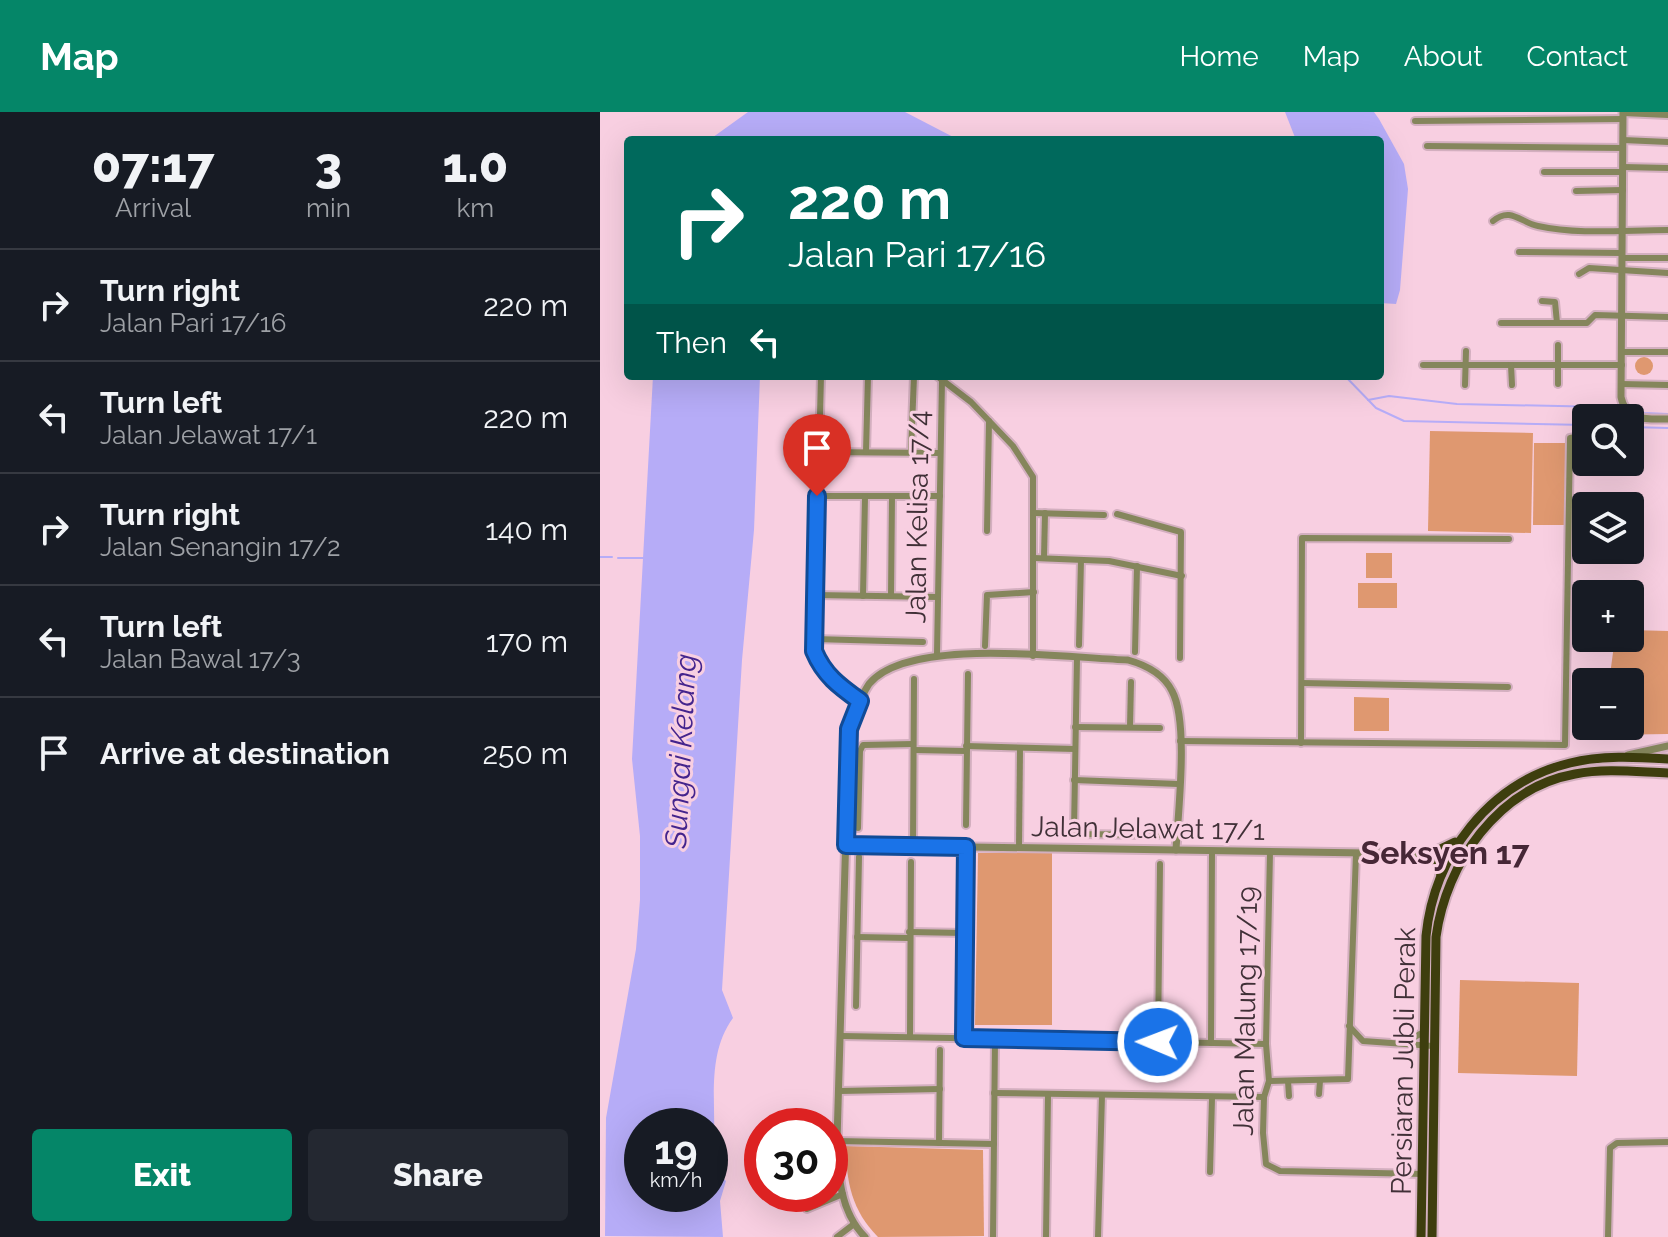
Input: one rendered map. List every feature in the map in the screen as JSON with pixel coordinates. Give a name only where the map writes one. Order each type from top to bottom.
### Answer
[{"type":"main road","name":"Persiaran Jubli Perak","points":[[1421,1237],[1422,1033],[1428,917],[1448,857],[1457,842],[1491,807],[1526,781],[1566,763],[1618,758],[1667,759]]},
{"type":"main road","points":[[1603,759],[1621,771]]},
{"type":"main road","name":"Persiaran Jubli Perak","points":[[1432,1237],[1433,1046],[1439,917],[1442,900],[1466,851],[1490,822],[1531,790],[1576,773],[1668,773]]},
{"type":"main road","points":[[1441,875],[1438,862],[1430,854],[1457,842]]},
{"type":"main road","points":[[1448,857],[1466,851]]},
{"type":"street","points":[[1623,115],[1623,404]]},
{"type":"street","points":[[1415,121],[1668,115]]},
{"type":"street","points":[[1427,146],[1668,142]]},
{"type":"street","points":[[1544,172],[1668,168]]},
{"type":"street","points":[[1576,191],[1623,190]]},
{"type":"street","points":[[1493,221],[1502,215],[1513,215],[1522,217],[1530,224],[1559,231],[1668,230]]},
{"type":"street","points":[[1519,252],[1668,258]]},
{"type":"street","points":[[1579,274],[1589,268],[1668,273]]},
{"type":"street","points":[[1542,301],[1555,302],[1557,323]]},
{"type":"street","points":[[1501,323],[1587,323],[1595,315],[1668,317]]},
{"type":"street","points":[[1558,345],[1558,384]]},
{"type":"street","points":[[1465,385],[1466,351]]},
{"type":"street","points":[[1621,352],[1668,352]]},
{"type":"street","points":[[1423,365],[1622,365]]},
{"type":"street","points":[[1511,365],[1512,385]]},
{"type":"street","points":[[821,380],[814,651],[821,669],[834,683],[860,701]]},
{"type":"street","points":[[866,452],[868,380]]},
{"type":"street","points":[[911,452],[914,380]]},
{"type":"street","name":"Jalan Kelisa 17/4","points":[[937,654],[939,380]]},
{"type":"street","points":[[941,380],[989,421],[1019,454],[1033,477],[1033,656]]},
{"type":"street","points":[[1621,384],[1668,385]]},
{"type":"street","points":[[1644,418],[1668,419]]},
{"type":"street","points":[[987,531],[989,421]]},
{"type":"street","points":[[1180,741],[1565,745],[1572,438]]},
{"type":"street","points":[[817,452],[940,453]]},
{"type":"street","points":[[817,496],[940,496]]},
{"type":"street","points":[[863,596],[865,497]]},
{"type":"street","points":[[891,596],[892,497]]},
{"type":"street","points":[[1034,513],[1104,515]]},
{"type":"street","points":[[1044,558],[1045,513]]},
{"type":"street","points":[[1117,514],[1181,532],[1180,658]]},
{"type":"street","points":[[1301,743],[1302,538],[1509,539]]},
{"type":"street","points":[[1034,558],[1137,566],[1182,576]]},
{"type":"street","points":[[1079,645],[1081,560]]},
{"type":"street","points":[[1135,652],[1137,566]]},
{"type":"street","points":[[985,646],[987,595],[1034,592]]},
{"type":"street","points":[[815,595],[938,597]]},
{"type":"street","points":[[814,639],[923,642]]},
{"type":"street","points":[[839,1108],[849,729],[870,683],[892,666],[937,654],[1128,660],[1154,670],[1173,693],[1180,741],[1176,850]]},
{"type":"street","points":[[1077,658],[1074,831],[1077,834],[1158,835]]},
{"type":"street","points":[[966,825],[968,674]]},
{"type":"street","points":[[913,846],[914,679]]},
{"type":"street","points":[[1130,727],[1131,682]]},
{"type":"street","points":[[1302,683],[1508,687]]},
{"type":"street","points":[[1075,727],[1160,728]]},
{"type":"street","points":[[858,828],[860,751],[868,743],[966,749],[1075,749]]},
{"type":"street","points":[[1618,758],[1668,747]]},
{"type":"street","points":[[1667,759],[1663,754],[1668,747]]},
{"type":"street","points":[[1019,848],[1020,748]]},
{"type":"street","points":[[1074,780],[1178,784]]},
{"type":"street","name":"Jalan Jelawat 17/1","points":[[846,845],[1430,854],[1448,857]]},
{"type":"street","points":[[964,1038],[966,847]]},
{"type":"street","points":[[1211,1043],[1212,851]]},
{"type":"street","name":"Jalan Malung 17/19","points":[[1270,852],[1266,1044],[1269,1081],[1264,1097],[1264,1157],[1271,1168],[1423,1174]]},
{"type":"street","points":[[1269,1081],[1346,1081],[1356,853]]},
{"type":"street","points":[[856,1006],[859,857]]},
{"type":"street","points":[[910,1037],[911,862]]},
{"type":"street","points":[[1158,1042],[1160,864]]},
{"type":"street","points":[[857,937],[965,933]]},
{"type":"street","points":[[1349,1026],[1363,1041],[1433,1046]]},
{"type":"street","points":[[1405,1042],[1422,1033]]},
{"type":"street","points":[[842,1036],[1266,1044]]},
{"type":"street","points":[[993,1237],[995,1039]]},
{"type":"street","points":[[1348,1062],[1363,1041]]},
{"type":"street","points":[[939,1143],[940,1050]]},
{"type":"street","points":[[1288,1081],[1289,1096]]},
{"type":"street","points":[[1319,1094],[1320,1081]]},
{"type":"street","points":[[840,1091],[940,1089]]},
{"type":"street","points":[[994,1093],[1264,1097]]},
{"type":"street","points":[[1046,1237],[1048,1095]]},
{"type":"street","points":[[1098,1237],[1102,1095]]},
{"type":"street","points":[[1210,1172],[1212,1098]]},
{"type":"street","points":[[848,1141],[994,1144]]},
{"type":"street","points":[[1608,1237],[1610,1148],[1617,1143],[1668,1142]]},
{"type":"street","points":[[848,1208],[854,1224],[865,1237]]},
{"type":"street","points":[[837,1237],[854,1224]]},
{"type":"shaded area","points":[[1644,357],[1653,366],[1644,375],[1635,366]]},
{"type":"shaded area","points":[[1430,431],[1533,433],[1531,533],[1428,531]]},
{"type":"shaded area","points":[[1534,443],[1566,443],[1565,525],[1533,525]]},
{"type":"shaded area","points":[[1366,553],[1392,553],[1392,578],[1366,578]]},
{"type":"shaded area","points":[[1358,583],[1397,583],[1397,608],[1358,608]]},
{"type":"shaded area","points":[[1644,630],[1668,631],[1668,734],[1644,734],[1644,668],[1611,668],[1613,652],[1644,652]]},
{"type":"shaded area","points":[[1354,697],[1389,698],[1389,731],[1354,731]]},
{"type":"shaded area","points":[[978,853],[1052,853],[1052,1025],[975,1025]]},
{"type":"shaded area","points":[[1460,980],[1579,983],[1577,1076],[1458,1073]]},
{"type":"shaded area","points":[[848,1146],[983,1150],[984,1236],[878,1237],[862,1217],[848,1177]]},
{"type":"water","points":[[748,112],[905,112],[951,136],[715,136]]},
{"type":"water","points":[[1285,112],[1374,112],[1379,119],[1404,164],[1408,189],[1400,290],[1396,304],[1384,303],[1384,136],[1294,136]]},
{"type":"water","name":"Sungai Kelang","points":[[653,380],[760,380],[754,530],[742,660],[722,990],[733,1018],[718,1052],[714,1108],[624,1108],[624,1212],[721,1212],[723,1237],[605,1236],[606,1118],[636,949],[640,836],[632,759]]},
{"type":"waterway","points":[[1349,380],[1376,408],[1404,421],[1572,425]]},
{"type":"waterway","points":[[1368,400],[1389,396],[1457,404],[1572,406]]},
{"type":"waterway","points":[[1644,413],[1668,414]]},
{"type":"waterway","points":[[1644,427],[1668,428]]},
{"type":"waterway","points":[[600,557],[612,557]]},
{"type":"waterway","points":[[618,558],[645,558]]},
{"type":"district","name":"Seksyen 17","points":[[1445,853]]},
{"type":"route","points":[[817,496],[814,651],[821,669],[834,683],[860,701],[849,729],[846,845],[966,847],[964,1038],[1158,1042]]}]
